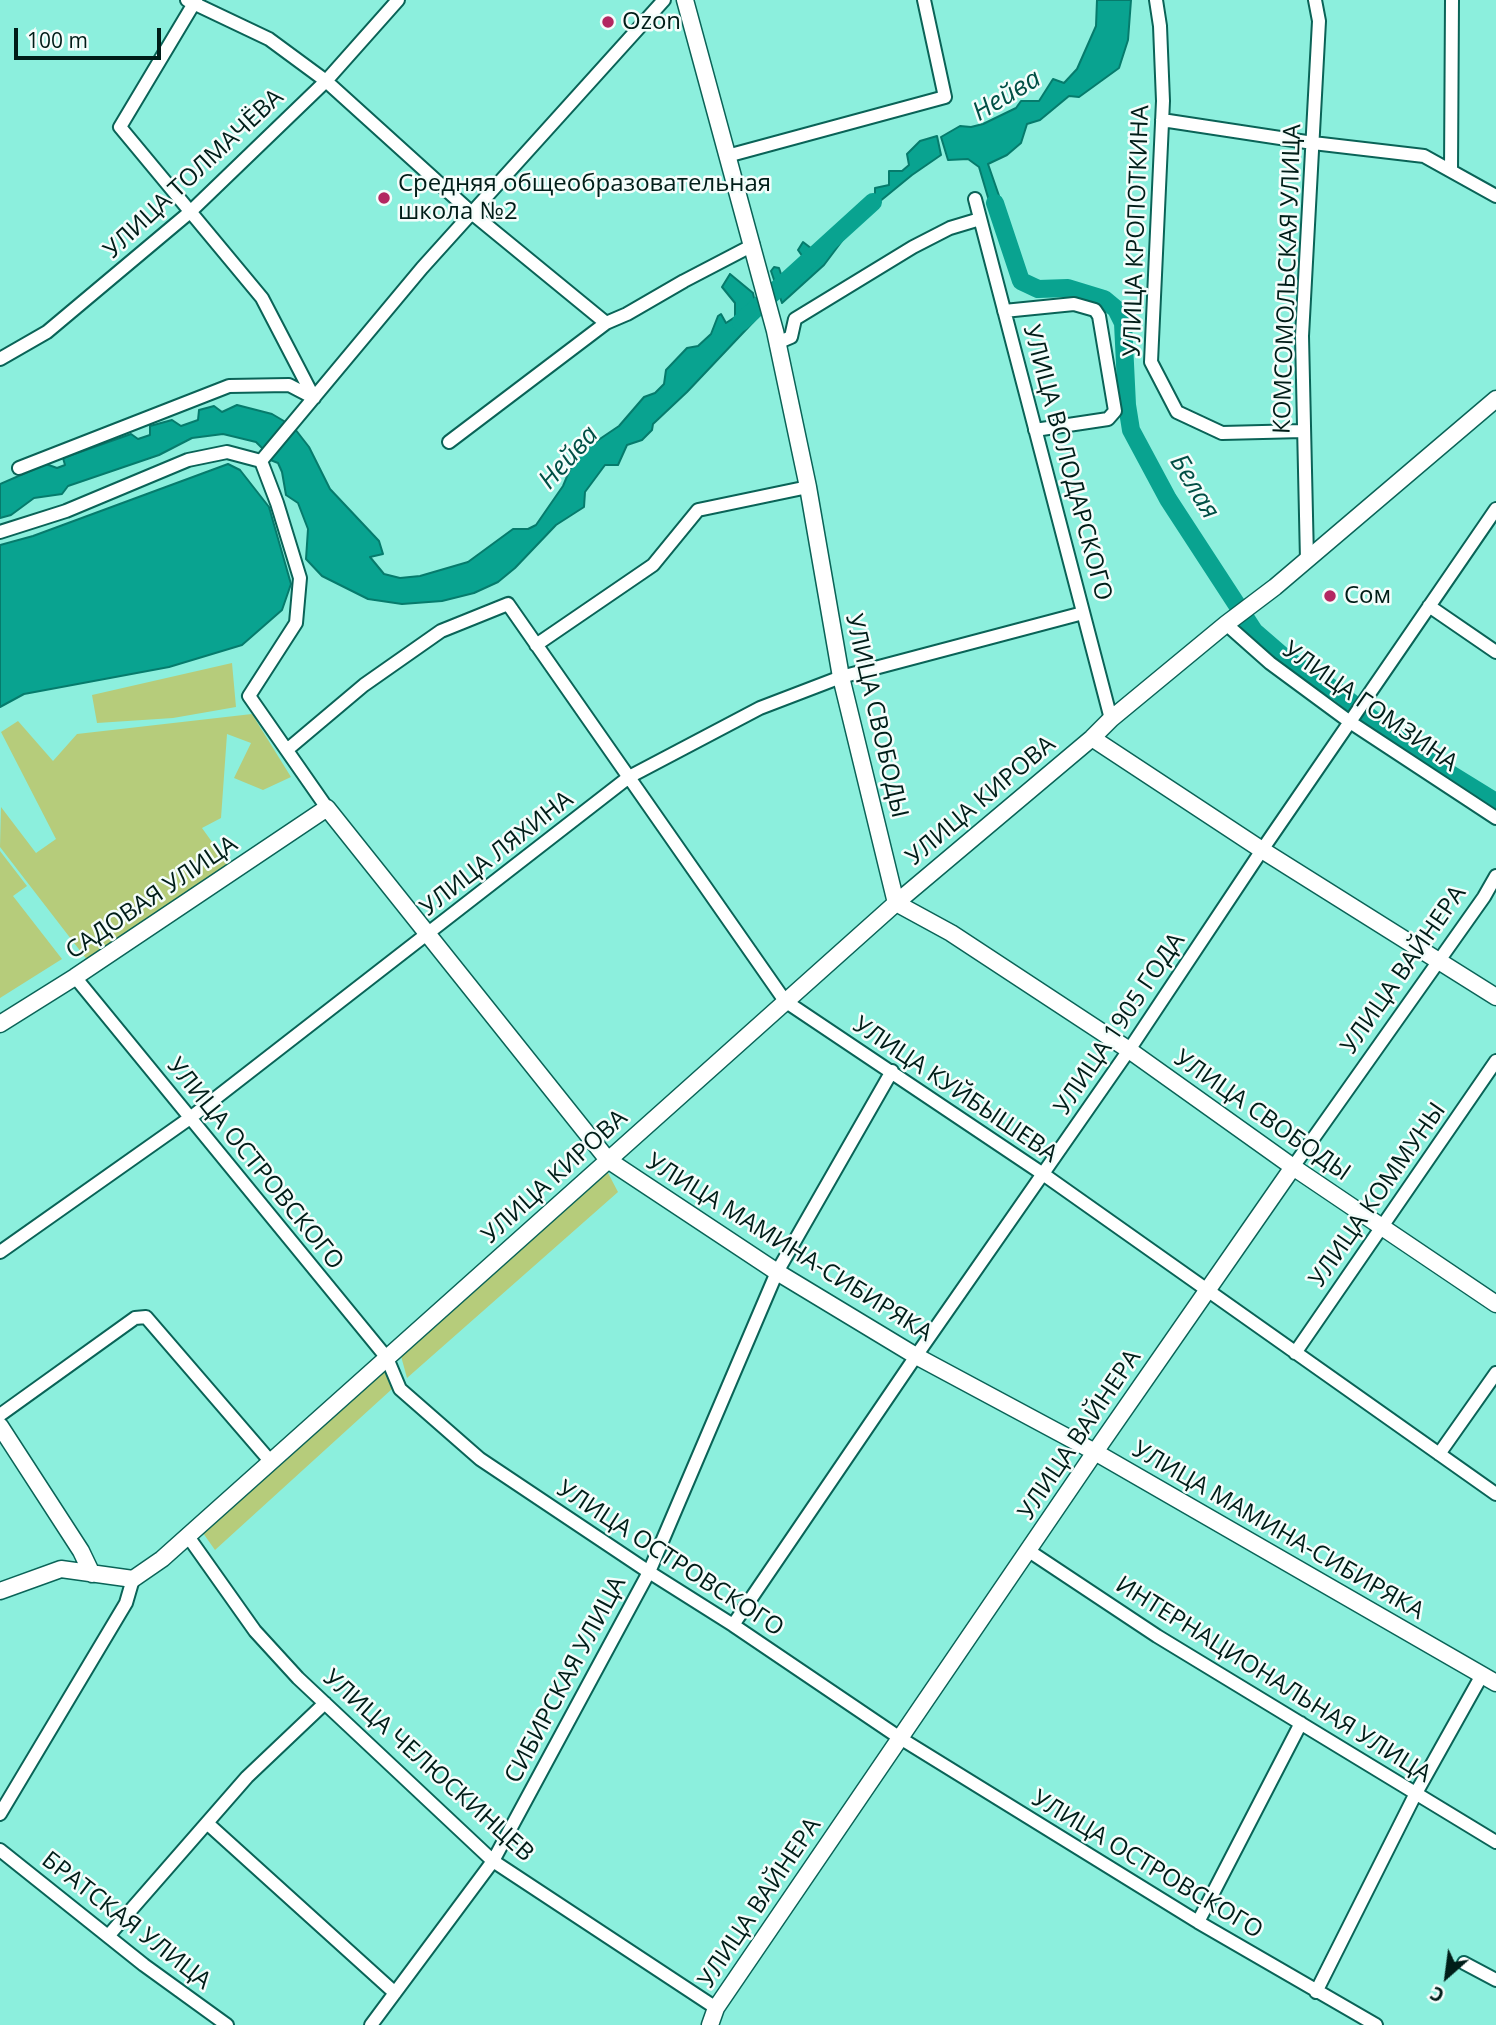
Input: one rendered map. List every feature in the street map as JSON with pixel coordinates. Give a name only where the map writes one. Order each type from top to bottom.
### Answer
[{"type":"main road","name":"УЛИЦА СВОБОДЫ","points":[[685,0],[776,337],[808,487],[841,677],[896,903],[951,933],[1129,1050],[1293,1167],[1496,1304]]},
{"type":"main road","points":[[1307,560],[1496,399]]},
{"type":"main road","name":"УЛИЦА КИРОВА","points":[[133,1579],[162,1559],[896,903],[1111,719],[1307,560]]},
{"type":"main road","points":[[1092,738],[1262,850],[1496,997]]},
{"type":"main road","name":"УЛИЦА МАМИНА-СИБИРЯКА","points":[[327,808],[608,1160],[777,1272],[916,1356],[1095,1452],[1489,1679]]},
{"type":"main road","name":"САДОВАЯ УЛИЦА","points":[[0,1024],[75,977],[327,808]]},
{"type":"main road","name":"УЛИЦА ВАЙНЕРА","points":[[710,2025],[716,2008],[1293,1167]]},
{"type":"main road","points":[[0,1426],[81,1551],[92,1574]]},
{"type":"main road","points":[[0,1591],[61,1569],[133,1579]]},
{"type":"street","name":"УЛИЦА ТОЛМАЧЁВА","points":[[0,359],[47,332],[190,212],[326,80],[398,0]]},
{"type":"street","points":[[0,532],[66,511],[188,460],[227,452],[261,461],[422,268],[664,0]]},
{"type":"street","points":[[727,156],[945,97],[924,0]]},
{"type":"street","name":"УЛИЦА КРОПОТКИНА","points":[[1156,0],[1160,26],[1162,120],[1151,362],[1177,412],[1222,433],[1303,431]]},
{"type":"street","name":"КОМСОМОЛЬСКАЯ УЛИЦА","points":[[1307,560],[1302,336],[1318,21],[1315,0]]},
{"type":"street","points":[[1451,171],[1452,0]]},
{"type":"street","points":[[314,398],[262,298],[120,127],[192,1],[269,39],[326,80],[473,214],[606,323]]},
{"type":"street","points":[[1162,120],[1313,143],[1423,156],[1496,197]]},
{"type":"street","name":"УЛИЦА ВОЛОДАРСКОГО","points":[[975,199],[1111,719]]},
{"type":"street","points":[[776,337],[792,337],[795,319],[913,247],[950,228],[980,219]]},
{"type":"street","points":[[449,442],[606,323],[752,245]]},
{"type":"street","name":"УЛИЦА КРОПОТКИНА","points":[[1004,311],[1074,303],[1095,310],[1099,316],[1115,411],[1108,419],[1035,430]]},
{"type":"street","points":[[19,468],[229,386],[289,385],[314,398]]},
{"type":"street","name":"УЛИЦА МАМИНА-СИБИРЯКА","points":[[261,461],[278,503],[300,578],[296,623],[249,696],[327,808]]},
{"type":"street","points":[[536,645],[653,565],[698,510],[808,487]]},
{"type":"street","points":[[1496,509],[1429,606],[1496,652]]},
{"type":"street","name":"УЛИЦА КУЙБЫШЕВА","points":[[288,749],[364,685],[441,631],[508,604],[785,1001],[1043,1174],[1496,1494]]},
{"type":"street","name":"УЛИЦА 1905 ГОДА","points":[[733,1625],[1129,1050],[1429,606]]},
{"type":"street","name":"УЛИЦА ЛЯХИНА","points":[[0,1252],[190,1118],[629,777],[760,708],[841,677],[1083,613]]},
{"type":"street","name":"УЛИЦА ГОМЗИНА","points":[[1220,629],[1350,722],[1496,818]]},
{"type":"street","name":"УЛИЦА ВАЙНЕРА","points":[[1293,1167],[1496,876]]},
{"type":"street","name":"УЛИЦА ОСТРОВСКОГО","points":[[75,977],[387,1358],[400,1389],[480,1459],[900,1738],[1198,1922],[1376,2025]]},
{"type":"street","name":"УЛИЦА КОММУНЫ","points":[[1295,1353],[1496,1061]]},
{"type":"street","name":"СИБИРСКАЯ УЛИЦА","points":[[371,2025],[493,1861],[649,1572],[777,1272],[892,1071]]},
{"type":"street","points":[[0,1415],[135,1318],[146,1317],[271,1462]]},
{"type":"street","points":[[1439,1454],[1496,1373]]},
{"type":"street","name":"УЛИЦА ЧЕЛЮСКИНЦЕВ","points":[[187,1535],[255,1631],[298,1678],[493,1861],[716,2008]]},
{"type":"street","name":"ИНТЕРНАЦИОНАЛЬНАЯ УЛИЦА","points":[[1029,1551],[1157,1636],[1496,1842]]},
{"type":"street","points":[[0,1814],[126,1603],[133,1579]]},
{"type":"street","points":[[1316,1992],[1416,1793],[1489,1679]]},
{"type":"street","points":[[109,1934],[247,1777],[325,1703]]},
{"type":"street","points":[[1198,1922],[1301,1723]]},
{"type":"street","points":[[207,1823],[395,1993]]},
{"type":"street","name":"БРАТСКАЯ УЛИЦА","points":[[0,1850],[109,1934],[144,1965],[227,2025]]},
{"type":"street","points":[[1464,1963],[1496,1980]]},
{"type":"shaded area","points":[[1097,0],[1131,0],[1128,40],[1119,68],[1079,97],[1069,96],[1040,120],[1027,124],[1021,143],[1007,155],[988,164],[1005,213],[1002,225],[995,221],[979,167],[968,159],[948,160],[941,137],[960,126],[983,124],[1016,108],[1021,101],[1039,101],[1053,79],[1064,83],[1077,69],[1096,26]]},
{"type":"shaded area","points":[[937,136],[941,155],[857,220],[854,210],[863,201],[871,202],[875,188],[889,185],[889,171],[902,171],[909,165],[907,154],[920,141]]},
{"type":"shaded area","points":[[844,230],[845,237],[824,265],[782,303],[771,271],[774,267],[779,268],[783,280],[805,260],[798,250],[803,242],[816,252],[829,241],[828,236]]},
{"type":"shaded area","points":[[730,274],[753,293],[758,317],[653,424],[652,430],[642,440],[627,445],[618,465],[605,465],[585,492],[584,507],[556,525],[498,582],[474,593],[442,601],[402,604],[368,599],[322,576],[306,559],[308,529],[298,503],[286,495],[278,463],[268,459],[295,429],[309,447],[330,489],[379,541],[383,554],[370,557],[384,574],[400,578],[420,576],[468,562],[513,529],[528,529],[536,525],[563,486],[576,455],[619,426],[644,397],[655,393],[664,384],[666,370],[687,348],[698,346],[711,334],[718,316],[721,314],[726,323],[735,317],[735,303],[722,287]]},
{"type":"shaded area","points":[[237,405],[272,414],[289,424],[265,451],[256,442],[223,434],[192,438],[159,455],[68,486],[62,494],[34,498],[11,515],[0,518],[0,484],[46,464],[57,468],[65,465],[63,458],[131,434],[138,439],[150,435],[150,426],[172,420],[181,426],[198,420],[199,410],[214,406],[222,412]]},
{"type":"shaded area","points":[[228,464],[240,470],[269,507],[291,584],[282,610],[242,645],[169,667],[24,694],[0,707],[0,545],[33,536]]},
{"type":"shaded area","points":[[232,663],[236,707],[173,718],[97,723],[92,695]]},
{"type":"shaded area","points":[[252,714],[291,777],[263,790],[234,778],[251,743],[227,734],[221,818],[202,828],[230,867],[88,961],[0,847],[1,807],[36,853],[56,839],[1,732],[18,721],[53,761],[77,734]]},
{"type":"shaded area","points":[[0,851],[27,886],[13,896],[62,959],[0,998]]},
{"type":"shaded area","points":[[607,1171],[618,1192],[407,1378],[401,1356]]},
{"type":"shaded area","points":[[383,1369],[392,1389],[215,1550],[203,1533]]},
{"type":"waterway","name":"Нейва","points":[[741,322],[873,202]]},
{"type":"waterway","name":"Белая","points":[[995,203],[1021,281],[1038,289],[1068,288],[1104,299],[1116,309],[1123,323],[1127,405],[1131,430],[1168,499],[1254,631],[1284,657],[1338,692],[1413,751],[1496,802]]},
{"type":"place","name":"Ozon","points":[[608,22]]},
{"type":"place","name":"Средняя общеобразовательная школа №2","points":[[384,198]]},
{"type":"place","name":"Сом","points":[[1330,596]]}]
